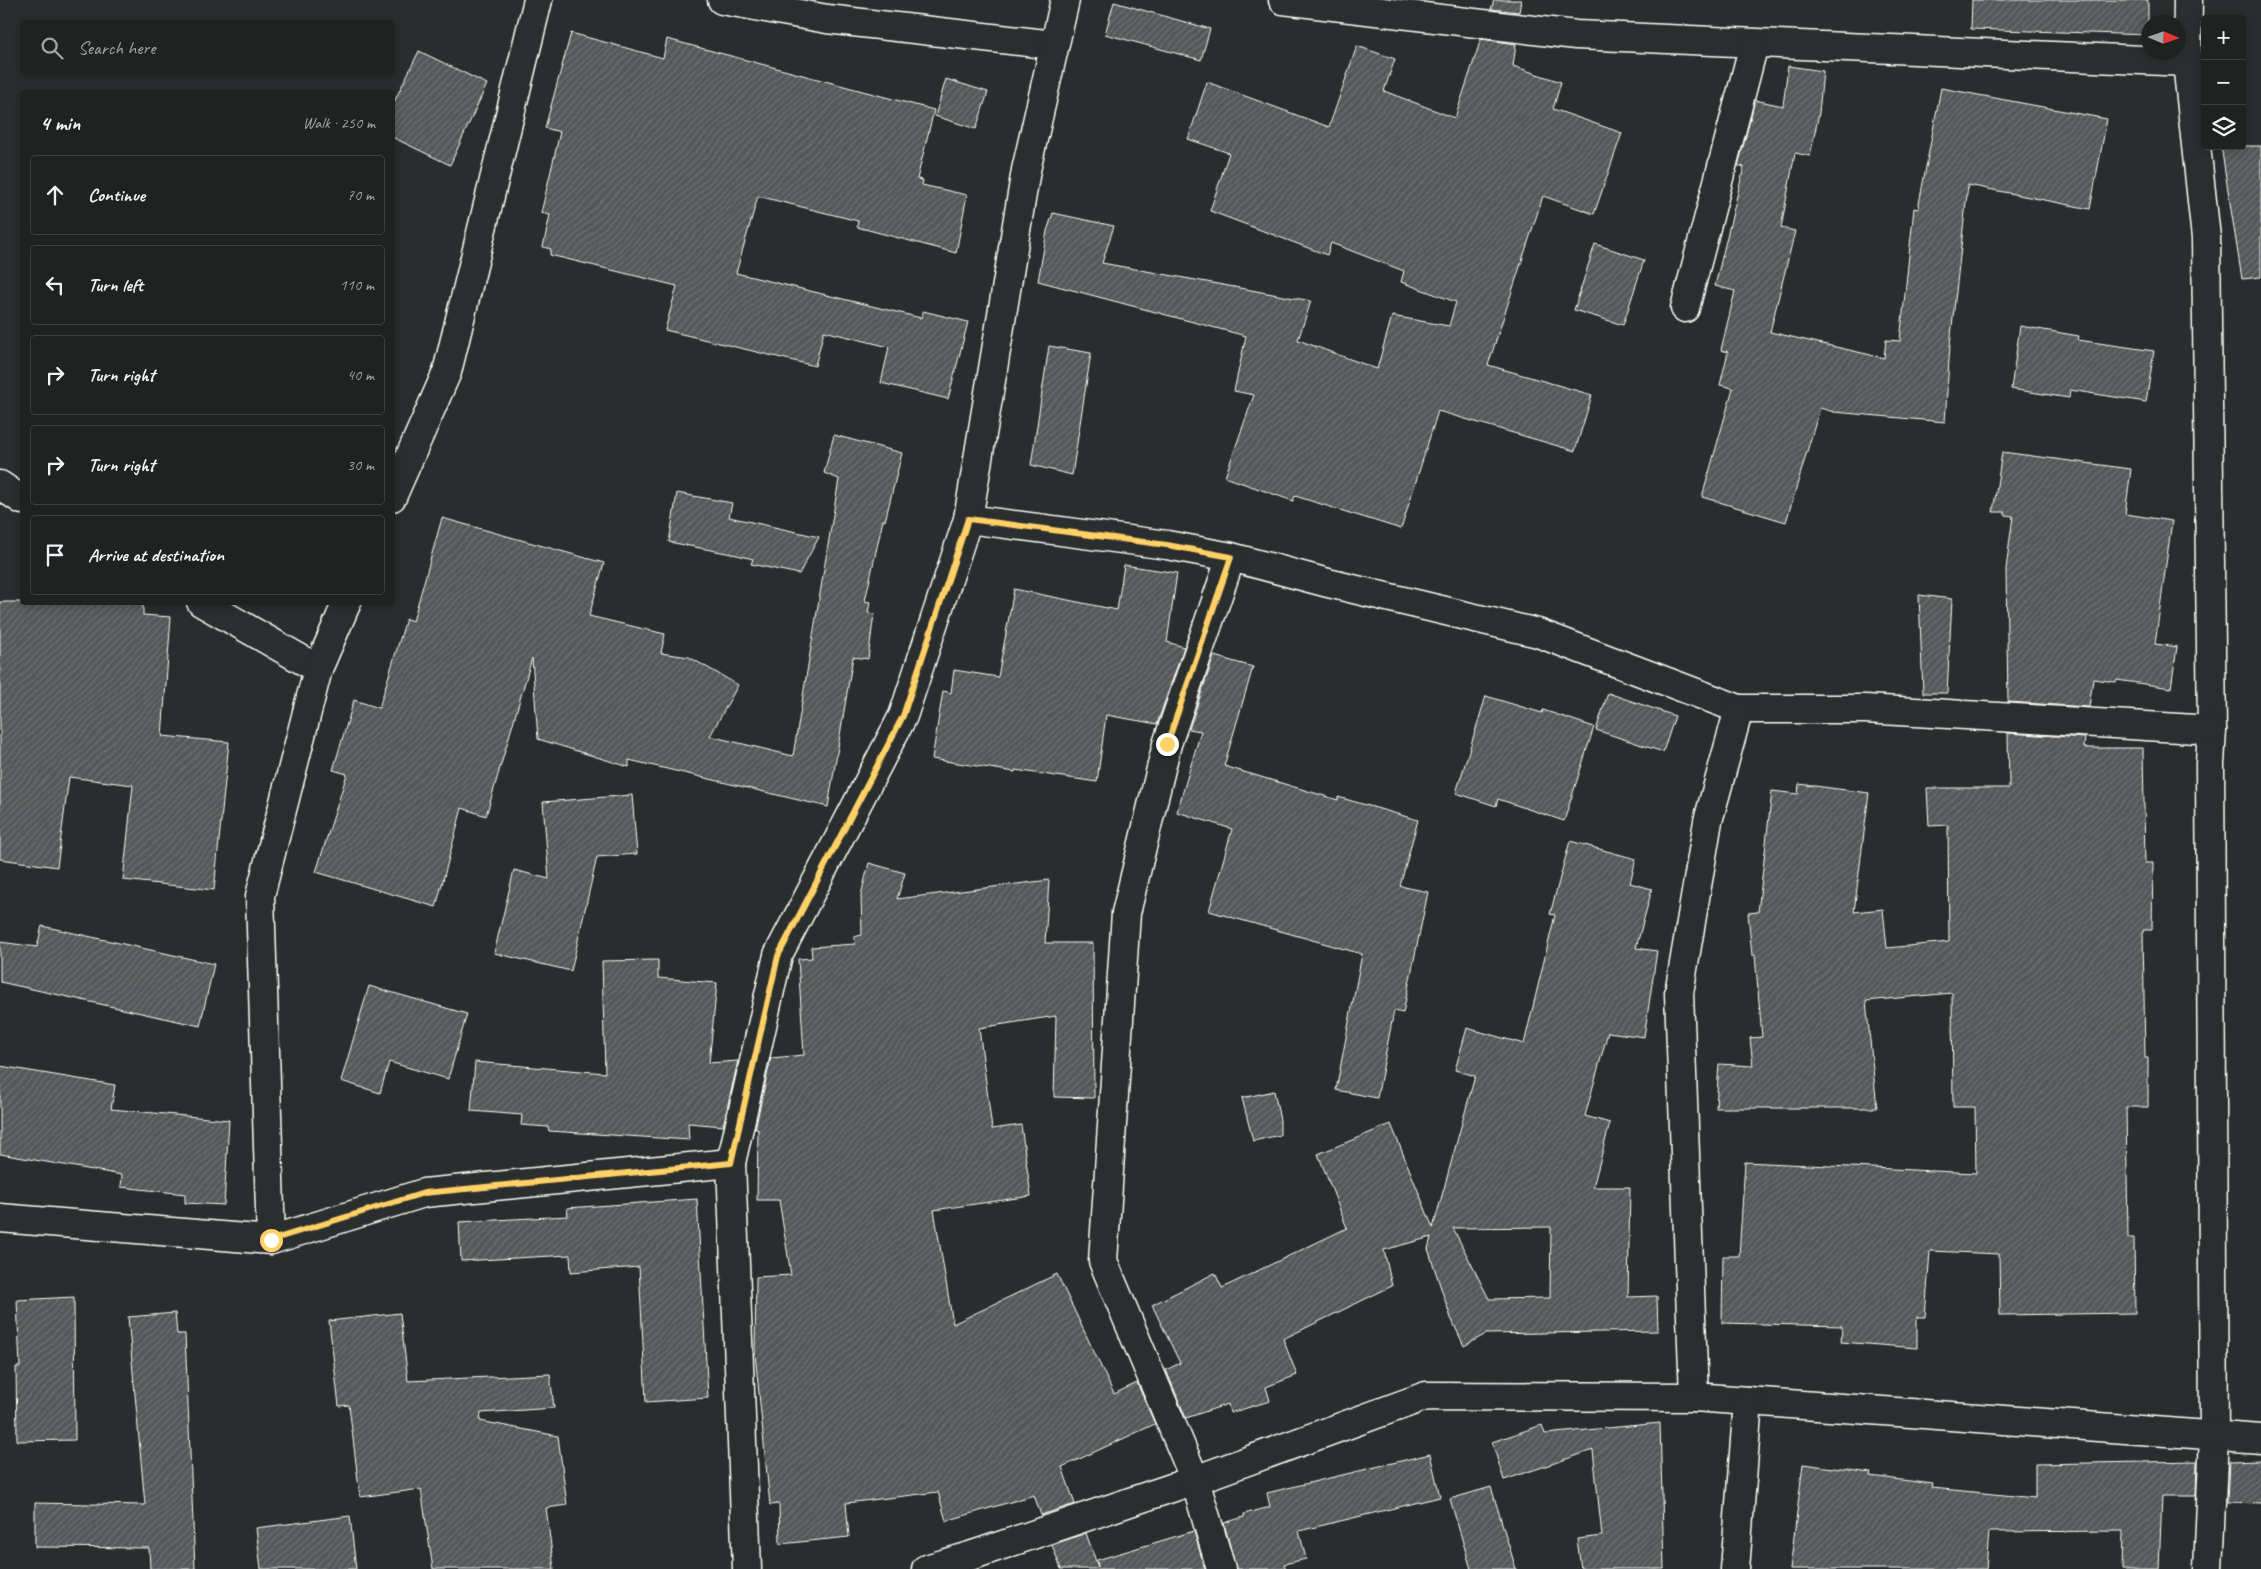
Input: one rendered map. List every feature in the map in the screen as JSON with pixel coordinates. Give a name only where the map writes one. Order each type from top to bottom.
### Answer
[{"type":"street","points":[[395,490],[447,372],[538,0]]},
{"type":"street","points":[[722,0],[827,20],[1054,45]]},
{"type":"street","points":[[747,1569],[731,1163],[778,956],[903,716],[968,519],[1026,170],[1065,0]]},
{"type":"street","points":[[1283,0],[1576,35],[2187,62]]},
{"type":"street","points":[[2188,0],[2187,62],[2206,238],[2212,730],[2210,784],[2214,1437],[2208,1569]]},
{"type":"street","points":[[1684,308],[1754,44]]},
{"type":"street","points":[[0,485],[20,499]]},
{"type":"street","points":[[968,519],[1167,545],[1231,557],[1538,634],[1739,710],[1865,709],[2212,730]]},
{"type":"street","points":[[1222,1569],[1194,1480],[1103,1261],[1126,913],[1167,744],[1231,557]]},
{"type":"street","points":[[206,605],[318,669]]},
{"type":"street","points":[[271,1240],[260,896],[318,669],[346,605]]},
{"type":"street","points":[[1694,1398],[1679,993],[1708,821],[1739,710]]},
{"type":"street","points":[[0,1218],[271,1240],[424,1193],[731,1163]]},
{"type":"street","points":[[926,1569],[970,1556],[1194,1480],[1426,1396],[1694,1398],[2261,1439]]},
{"type":"street","points":[[1735,1569],[1748,1401]]},
{"type":"building","points":[[1494,0],[1521,0],[1519,12],[1491,9]]},
{"type":"building","points":[[1972,0],[2148,0],[2148,15],[2141,15],[2141,35],[1971,29]]},
{"type":"building","points":[[1114,2],[1210,29],[1201,60],[1105,34]]},
{"type":"building","points":[[571,33],[663,58],[667,39],[934,110],[917,179],[923,180],[922,185],[967,195],[956,253],[857,227],[858,221],[758,196],[736,273],[921,318],[923,311],[968,322],[948,399],[881,383],[889,347],[824,331],[815,366],[665,330],[677,286],[550,255],[551,249],[543,247],[550,215],[541,213],[560,132],[545,128]]},
{"type":"building","points":[[1481,39],[1516,44],[1513,66],[1561,82],[1553,109],[1622,133],[1594,214],[1543,196],[1488,365],[1592,395],[1575,451],[1438,411],[1401,529],[1295,496],[1293,501],[1225,477],[1254,395],[1234,391],[1246,336],[1038,281],[1047,231],[1053,213],[1114,226],[1102,263],[1311,301],[1298,340],[1377,369],[1392,316],[1449,326],[1456,302],[1401,282],[1404,271],[1331,243],[1327,255],[1210,211],[1229,153],[1188,139],[1207,82],[1329,127],[1357,46],[1395,59],[1384,91],[1455,118]]},
{"type":"building","points":[[419,51],[487,84],[450,165],[395,138],[395,100]]},
{"type":"building","points":[[1788,66],[1823,71],[1819,113],[1810,156],[1795,153],[1781,228],[1795,231],[1770,332],[1884,358],[1886,340],[1900,341],[1914,208],[1918,209],[1941,88],[2107,119],[2090,209],[1968,185],[1950,345],[1945,422],[1834,412],[1820,408],[1786,522],[1702,497],[1733,388],[1720,385],[1728,352],[1721,350],[1735,291],[1715,286],[1744,167],[1738,166],[1755,100],[1783,106]]},
{"type":"building","points":[[946,79],[988,92],[976,129],[935,116]]},
{"type":"building","points":[[2246,146],[2261,146],[2261,277],[2242,279],[2222,150],[2246,150]]},
{"type":"building","points":[[1595,244],[1644,260],[1623,325],[1574,310]]},
{"type":"building","points":[[2020,326],[2079,336],[2078,340],[2154,351],[2146,402],[2070,390],[2069,398],[2011,389]]},
{"type":"building","points":[[1049,346],[1091,353],[1072,475],[1031,465]]},
{"type":"building","points":[[834,435],[902,453],[885,521],[883,520],[865,601],[870,602],[868,613],[874,614],[868,659],[853,657],[828,807],[629,760],[629,767],[538,739],[532,658],[486,816],[462,808],[436,907],[316,872],[347,774],[333,770],[354,700],[379,708],[406,619],[413,621],[442,518],[604,563],[589,616],[665,634],[661,653],[689,657],[738,685],[710,736],[793,756],[839,479],[824,473]]},
{"type":"building","points":[[2002,452],[2131,469],[2125,514],[2172,521],[2155,644],[2177,647],[2171,688],[2117,680],[2116,682],[2093,679],[2089,707],[2008,702],[2006,569],[2013,516],[2005,515],[2005,512],[1993,512]]},
{"type":"building","points":[[677,493],[732,503],[729,517],[819,537],[799,574],[751,564],[753,559],[737,555],[669,542]]},
{"type":"building","points":[[1124,565],[1177,573],[1167,642],[1184,647],[1157,724],[1106,715],[1097,782],[932,759],[943,691],[951,693],[954,670],[998,677],[1014,589],[1117,610]]},
{"type":"building","points":[[1919,595],[1952,599],[1947,693],[1923,693]]},
{"type":"building","points":[[0,602],[20,602],[20,605],[143,605],[143,615],[171,617],[162,736],[229,742],[214,890],[123,880],[133,785],[69,777],[57,867],[0,859]]},
{"type":"building","points":[[1214,656],[1253,667],[1224,766],[1338,800],[1338,797],[1418,820],[1400,886],[1428,892],[1403,1013],[1394,1011],[1377,1098],[1336,1090],[1362,954],[1209,911],[1232,829],[1177,812],[1201,731],[1189,729]]},
{"type":"building","points":[[1608,693],[1675,716],[1663,752],[1596,730]]},
{"type":"building","points":[[1486,696],[1542,713],[1543,710],[1594,727],[1564,821],[1498,799],[1496,806],[1456,793]]},
{"type":"building","points":[[2008,733],[2085,738],[2084,748],[2143,748],[2145,863],[2153,863],[2152,930],[2143,930],[2145,1058],[2148,1058],[2148,1107],[2126,1107],[2128,1238],[2134,1238],[2135,1313],[2000,1315],[1999,1254],[1930,1251],[1925,1317],[1917,1317],[1917,1348],[1841,1342],[1842,1326],[1722,1323],[1723,1256],[1739,1256],[1745,1162],[1976,1173],[1975,1107],[1953,1107],[1952,993],[1866,1001],[1877,1108],[1716,1108],[1719,1064],[1753,1066],[1750,1038],[1762,1037],[1755,955],[1752,955],[1748,913],[1758,912],[1772,791],[1798,794],[1799,784],[1869,793],[1854,912],[1883,909],[1887,948],[1949,942],[1948,825],[1929,826],[1927,788],[2009,788]]},
{"type":"building","points":[[632,795],[637,854],[597,857],[571,971],[494,953],[514,870],[549,879],[543,802]]},
{"type":"building","points":[[1570,841],[1636,859],[1630,883],[1652,889],[1636,948],[1657,951],[1644,1037],[1608,1032],[1585,1116],[1610,1123],[1593,1187],[1630,1187],[1628,1297],[1657,1296],[1658,1331],[1486,1334],[1464,1346],[1451,1318],[1428,1249],[1431,1237],[1384,1250],[1392,1286],[1283,1339],[1297,1375],[1266,1387],[1270,1401],[1230,1413],[1228,1404],[1186,1418],[1166,1370],[1180,1363],[1152,1305],[1215,1273],[1222,1288],[1347,1228],[1318,1154],[1391,1124],[1433,1228],[1475,1076],[1455,1070],[1467,1028],[1524,1044],[1555,915],[1550,914]],"holes":[[[1551,1227],[1550,1298],[1489,1299],[1453,1228]]]},
{"type":"building","points":[[869,863],[905,873],[897,899],[1049,880],[1045,943],[1093,943],[1094,1098],[1054,1097],[1056,1016],[979,1028],[992,1129],[1021,1125],[1031,1196],[934,1210],[953,1324],[1057,1274],[1114,1394],[1137,1383],[1155,1424],[1062,1467],[1075,1504],[1041,1515],[1034,1495],[946,1521],[938,1492],[846,1503],[849,1537],[780,1544],[779,1504],[770,1505],[755,1353],[756,1277],[791,1275],[779,1200],[757,1200],[758,1129],[755,1129],[771,1058],[804,1055],[798,959],[812,958],[811,947],[855,944],[854,937],[862,935],[861,895]]},
{"type":"building","points":[[42,926],[214,964],[200,1026],[0,982],[0,942],[37,947]]},
{"type":"building","points":[[658,960],[658,978],[717,983],[709,1063],[738,1061],[723,1126],[688,1123],[689,1140],[549,1131],[548,1127],[521,1125],[522,1115],[471,1111],[475,1062],[605,1073],[602,961]]},
{"type":"building","points":[[369,986],[467,1014],[448,1079],[389,1062],[380,1093],[341,1081]]},
{"type":"building","points":[[0,1066],[115,1085],[111,1109],[229,1120],[224,1205],[185,1203],[185,1194],[121,1187],[122,1175],[0,1154]]},
{"type":"building","points":[[1274,1091],[1280,1120],[1280,1135],[1253,1141],[1242,1098]]},
{"type":"building","points":[[697,1199],[708,1398],[646,1402],[639,1267],[571,1272],[570,1255],[461,1261],[459,1222],[568,1216],[567,1208]]},
{"type":"building","points":[[74,1297],[75,1440],[17,1441],[16,1367],[20,1367],[17,1300]]},
{"type":"building","points":[[175,1313],[177,1334],[185,1334],[195,1569],[150,1569],[149,1548],[35,1547],[35,1503],[145,1505],[128,1317]]},
{"type":"building","points":[[400,1313],[408,1381],[550,1374],[554,1408],[481,1413],[480,1421],[558,1436],[567,1505],[546,1508],[554,1569],[433,1569],[421,1489],[360,1497],[349,1405],[339,1406],[329,1321]]},
{"type":"building","points":[[1660,1423],[1664,1569],[1581,1569],[1577,1539],[1602,1536],[1593,1450],[1504,1480],[1492,1442],[1542,1425],[1545,1434]]},
{"type":"building","points":[[1430,1454],[1440,1497],[1299,1531],[1306,1559],[1284,1564],[1286,1569],[1236,1569],[1224,1523],[1244,1517],[1244,1514],[1270,1507],[1267,1493]]},
{"type":"building","points":[[2261,1460],[2261,1504],[2227,1503],[2229,1461]]},
{"type":"building","points":[[2197,1461],[2196,1496],[2162,1496],[2159,1569],[2122,1569],[2123,1531],[1989,1532],[1986,1569],[1790,1569],[1803,1464],[1871,1473],[1870,1476],[1933,1484],[1932,1488],[2035,1498],[2035,1464]]},
{"type":"building","points":[[1491,1487],[1516,1569],[1471,1569],[1450,1499]]},
{"type":"building","points":[[350,1516],[356,1569],[261,1569],[256,1528]]},
{"type":"building","points":[[1194,1531],[1205,1569],[1061,1569],[1052,1545],[1086,1533],[1098,1567],[1097,1560]]},
{"type":"route","points":[[271,1240],[424,1193],[731,1163],[778,956],[903,716],[968,519],[1167,545],[1231,557],[1167,744]]}]
